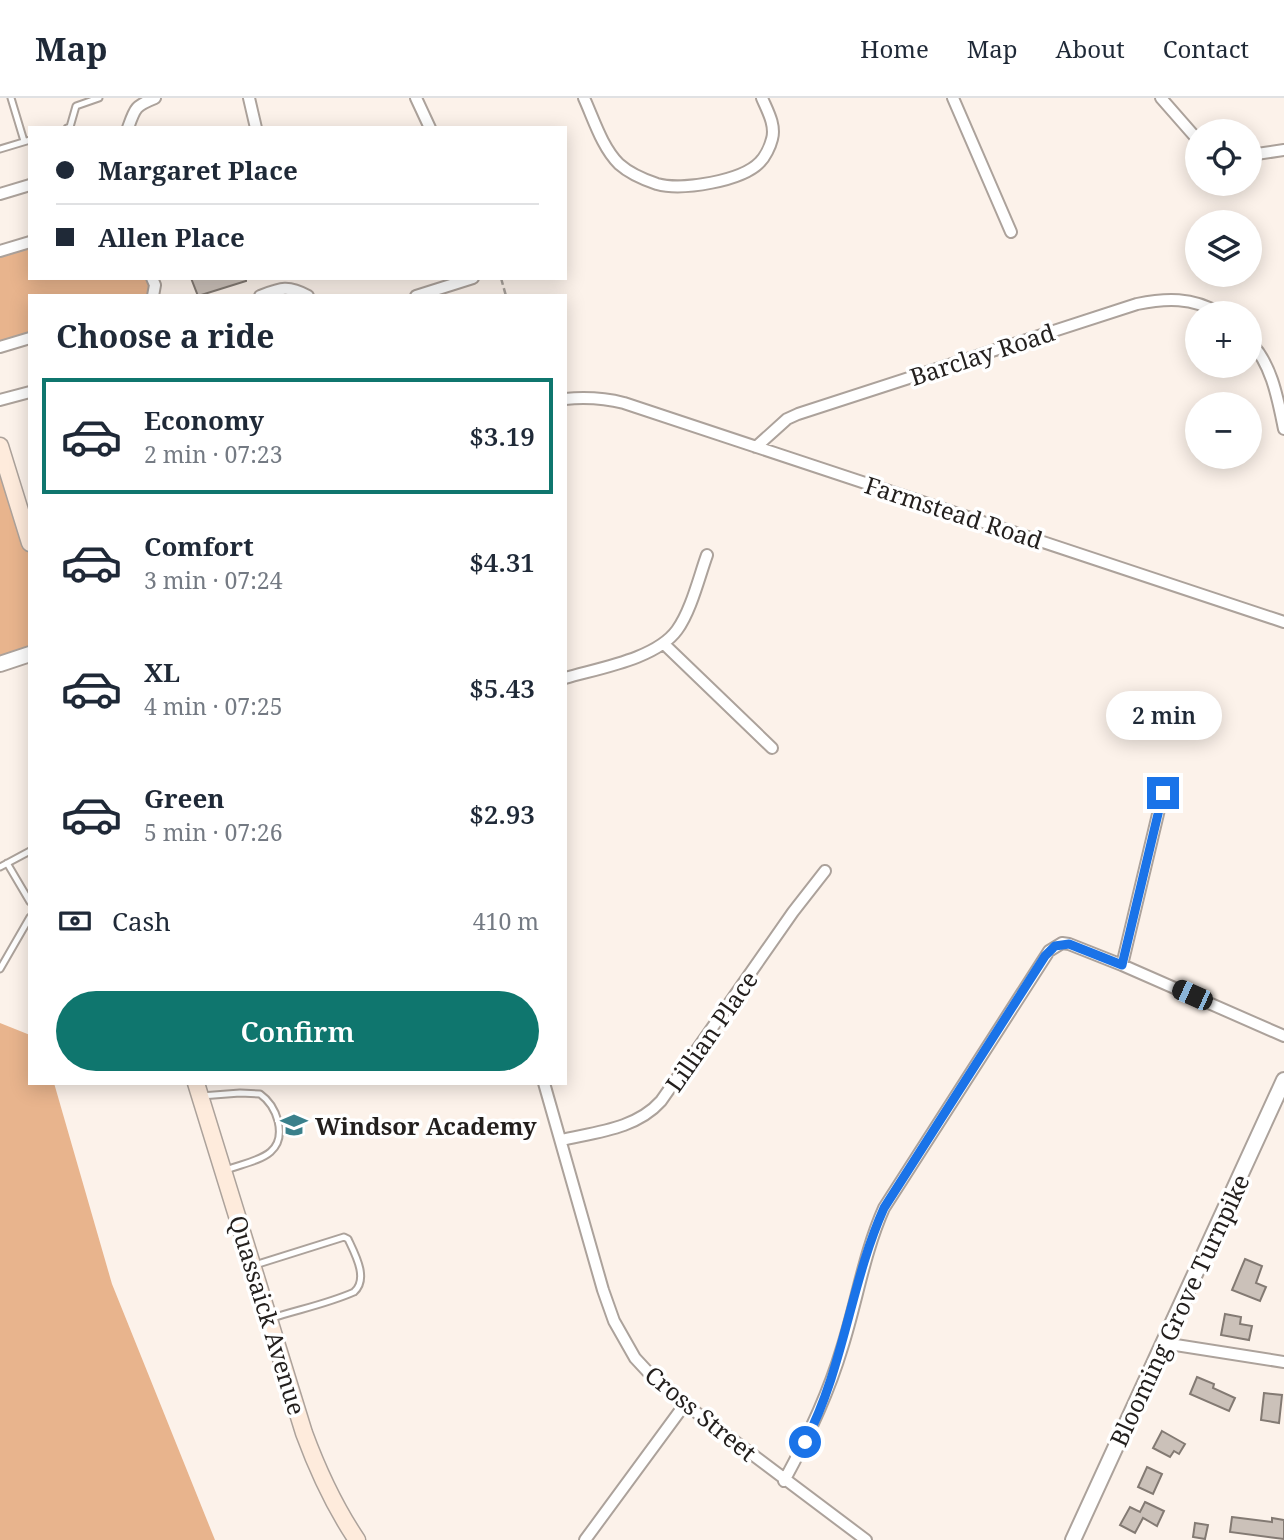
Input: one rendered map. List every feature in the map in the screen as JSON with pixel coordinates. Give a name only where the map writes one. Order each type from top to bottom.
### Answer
[{"type":"main road","points":[[0,446],[28,537]]},
{"type":"main road","name":"Quassaick Avenue","points":[[198,1089],[304,1433],[322,1481],[357,1540]]},
{"type":"street","points":[[129,126],[135,108],[155,98]]},
{"type":"street","points":[[249,98],[256,126]]},
{"type":"street","points":[[415,98],[429,126]]},
{"type":"street","points":[[584,98],[598,131],[620,165],[643,178],[671,186],[721,180],[749,170],[760,162],[773,138],[770,118],[762,98]]},
{"type":"street","points":[[954,98],[1011,232]]},
{"type":"street","points":[[1161,98],[1185,125]]},
{"type":"street","points":[[1262,153],[1284,150]]},
{"type":"street","points":[[0,194],[28,186]]},
{"type":"street","points":[[0,251],[28,243]]},
{"type":"street","points":[[422,294],[467,280]]},
{"type":"street","points":[[265,294],[293,283]]},
{"type":"street","name":"Barclay Road","points":[[756,447],[787,419],[799,414],[1137,304],[1161,299],[1189,301]]},
{"type":"street","points":[[0,347],[28,339]]},
{"type":"street","points":[[1262,360],[1276,393],[1284,429]]},
{"type":"street","points":[[0,400],[28,393]]},
{"type":"street","name":"Farmstead Road","points":[[567,399],[607,398],[624,403],[1284,622]]},
{"type":"street","points":[[567,677],[643,654],[664,644],[678,628],[707,555]]},
{"type":"street","points":[[664,644],[772,748]]},
{"type":"street","points":[[0,664],[28,655]]},
{"type":"street","points":[[1122,965],[1163,793]]},
{"type":"street","name":"Lillian Place","points":[[561,1140],[625,1125],[652,1112],[824,872]]},
{"type":"street","points":[[784,1481],[815,1423],[828,1391],[872,1235],[884,1208],[1045,956],[1055,946],[1069,944],[1284,1036]]},
{"type":"street","name":"Blooming Grove Turnpike","points":[[1073,1540],[1284,1080]]},
{"type":"street","name":"Cross Street","points":[[545,1085],[603,1290],[614,1321],[635,1358],[685,1404],[866,1540]]},
{"type":"street","points":[[1163,1343],[1284,1362]]},
{"type":"street","points":[[585,1540],[685,1404]]},
{"type":"lane","points":[[0,149],[27,141],[11,98]]},
{"type":"lane","points":[[70,126],[76,106],[99,98]]},
{"type":"lane","points":[[0,867],[28,852]]},
{"type":"lane","points":[[7,863],[28,899]]},
{"type":"lane","points":[[0,969],[28,920]]},
{"type":"lane","points":[[198,1089],[260,1094],[267,1099],[277,1117],[281,1136],[275,1149],[264,1157],[223,1171]]},
{"type":"lane","points":[[252,1266],[344,1237],[351,1245],[362,1277],[354,1292],[323,1304],[268,1319]]},
{"type":"shaded area","points":[[28,243],[28,280],[152,280],[153,294],[28,294],[28,339],[0,347],[0,251]]},
{"type":"shaded area","points":[[0,447],[28,537],[28,655],[0,664]]},
{"type":"shaded area","points":[[0,1023],[28,1034],[28,1085],[55,1085],[112,1284],[215,1540],[0,1540]]},
{"type":"building","points":[[192,280],[246,280],[204,294],[197,294]]},
{"type":"building","points":[[1245,1259],[1262,1266],[1256,1283],[1266,1287],[1260,1301],[1232,1290]]},
{"type":"building","points":[[1225,1314],[1241,1317],[1240,1324],[1252,1326],[1249,1340],[1221,1335]]},
{"type":"building","points":[[1197,1377],[1235,1398],[1229,1411],[1190,1394]]},
{"type":"building","points":[[1264,1393],[1282,1395],[1279,1423],[1261,1420]]},
{"type":"building","points":[[1162,1431],[1185,1444],[1179,1454],[1174,1451],[1170,1457],[1153,1448]]},
{"type":"building","points":[[1147,1467],[1162,1474],[1153,1494],[1138,1487]]},
{"type":"building","points":[[1145,1502],[1164,1511],[1157,1526],[1143,1518],[1135,1533],[1120,1525],[1130,1507],[1140,1512]]},
{"type":"building","points":[[1232,1517],[1272,1522],[1272,1518],[1284,1520],[1284,1539],[1230,1532]]},
{"type":"building","points":[[1195,1523],[1208,1525],[1205,1539],[1193,1537]]},
{"type":"place","name":"Windsor Academy","points":[[294,1125]]},
{"type":"route","points":[[805,1442],[828,1391],[872,1235],[884,1208],[1045,956],[1062,943],[1122,965],[1148,866],[1163,793]]}]
